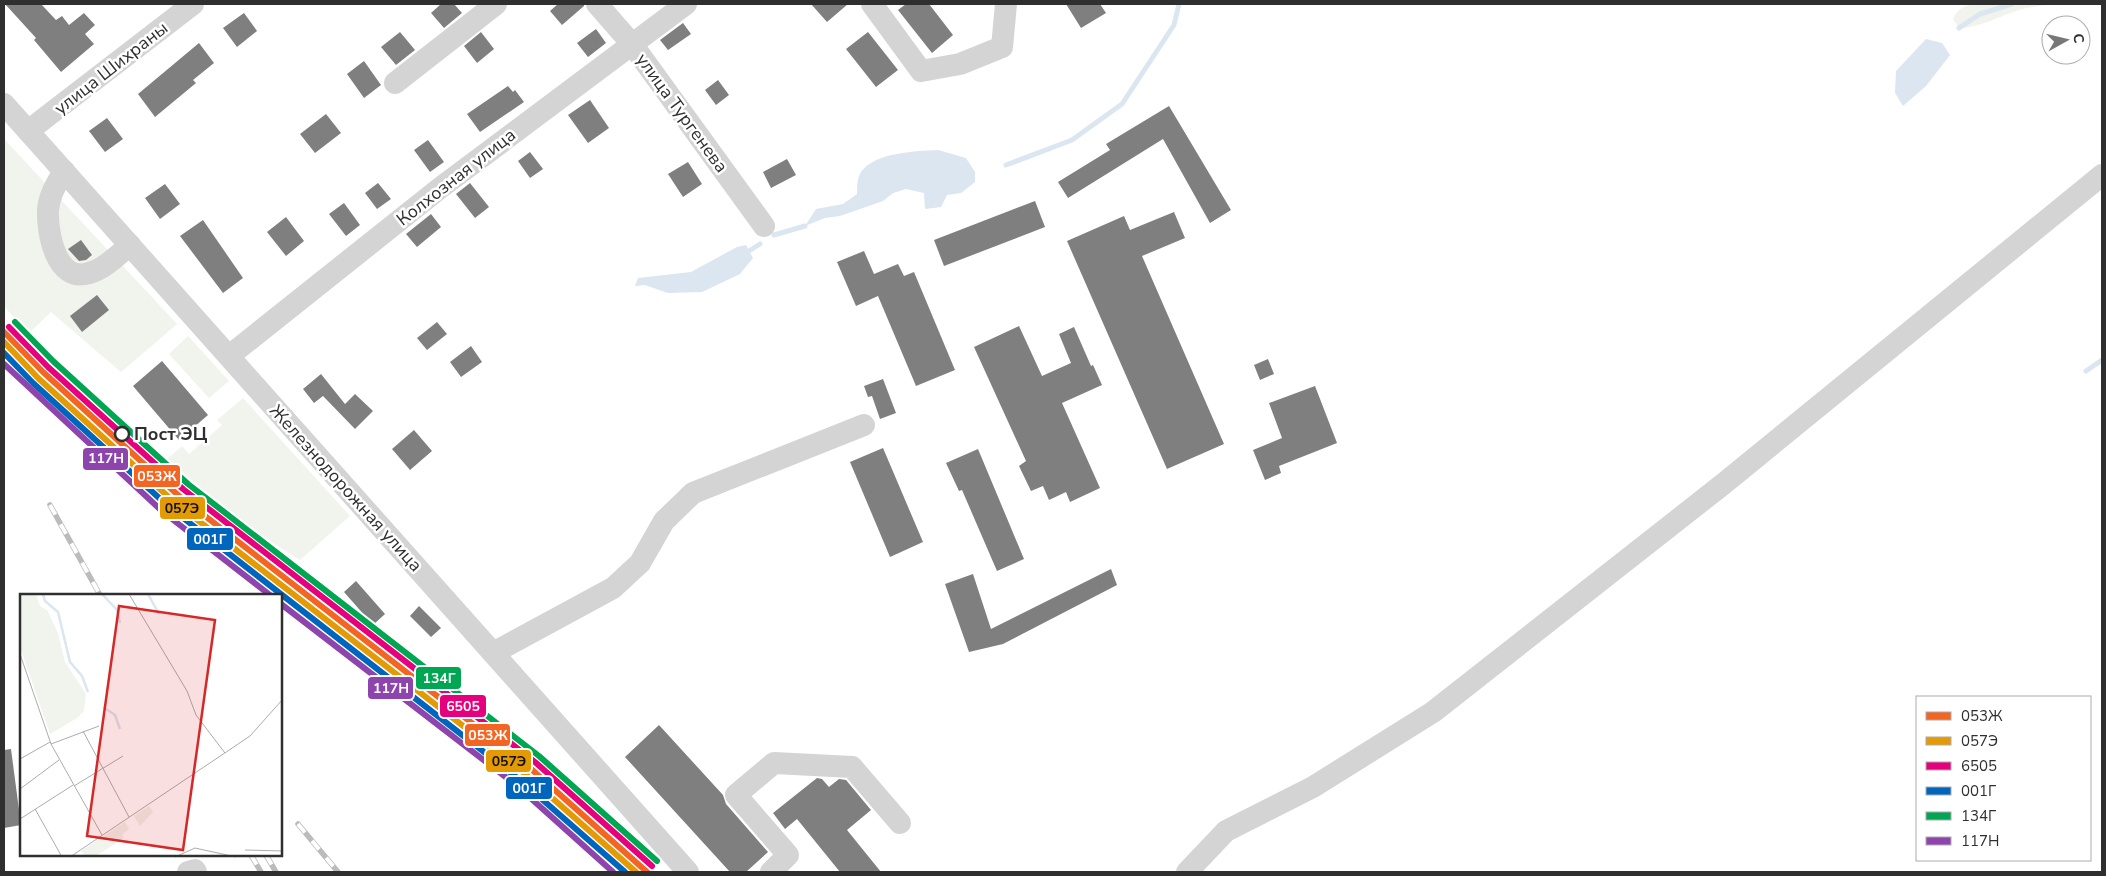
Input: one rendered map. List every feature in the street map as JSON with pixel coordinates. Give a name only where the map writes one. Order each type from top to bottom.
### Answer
[{"type":"street","name":"улица Шихраны","points":[[28,131],[193,4]]},
{"type":"street","points":[[395,83],[496,4]]},
{"type":"street","name":"улица Тургенева","points":[[597,4],[632,44],[764,226]]},
{"type":"street","name":"Колхозная улица","points":[[229,356],[440,188],[686,4]]},
{"type":"street","points":[[872,4],[921,71],[960,64],[1002,47],[1006,4]]},
{"type":"street","name":"Железнодорожная улица","points":[[4,104],[688,872]]},
{"type":"street","points":[[64,171],[53,189],[48,209],[52,247],[59,262],[71,272],[88,274],[102,267],[130,245]]},
{"type":"street","points":[[1187,872],[1226,831],[1313,787],[1433,712],[1722,485],[2102,175]]},
{"type":"street","points":[[493,654],[613,588],[640,563],[664,521],[693,493],[864,425]]},
{"type":"street","points":[[770,872],[788,855],[736,795],[774,763],[852,767],[900,823]]},
{"type":"street","points":[[188,872],[195,870],[196,872]]},
{"type":"shaded area","points":[[1973,4],[2066,4],[2018,10],[1976,26],[1959,28],[1953,19],[1961,8]]},
{"type":"shaded area","points":[[1926,39],[1942,43],[1950,55],[1926,86],[1903,106],[1895,93],[1896,71]]},
{"type":"shaded area","points":[[4,139],[177,324],[121,372],[51,312],[28,334],[4,306]]},
{"type":"shaded area","points":[[938,150],[966,158],[975,172],[975,182],[961,193],[947,195],[941,207],[925,209],[924,193],[906,189],[893,193],[883,201],[840,216],[825,218],[805,226],[816,209],[843,204],[857,194],[858,180],[861,172],[867,165],[876,160],[897,154]]},
{"type":"shaded area","points":[[746,245],[753,258],[740,274],[702,292],[668,293],[645,285],[635,286],[638,278],[691,272],[737,247]]},
{"type":"shaded area","points":[[188,336],[229,381],[209,398],[169,354]]},
{"type":"shaded area","points":[[243,398],[350,516],[300,560],[225,513],[164,462],[182,446],[189,454],[222,425],[217,420]]},
{"type":"building","points":[[5,4],[41,4],[56,20],[62,16],[69,25],[84,13],[95,25],[85,34],[94,44],[61,72],[34,40],[36,38]]},
{"type":"building","points":[[441,4],[454,4],[462,13],[444,28],[431,13]]},
{"type":"building","points":[[558,4],[584,4],[584,6],[562,25],[550,11]]},
{"type":"building","points":[[811,4],[848,4],[827,22]]},
{"type":"building","points":[[906,4],[929,4],[953,35],[932,53],[898,10]]},
{"type":"building","points":[[1066,4],[1100,4],[1106,13],[1081,28]]},
{"type":"building","points":[[244,13],[257,31],[237,47],[223,28]]},
{"type":"building","points":[[683,23],[691,34],[668,50],[660,40]]},
{"type":"building","points":[[596,29],[606,43],[588,57],[577,43]]},
{"type":"building","points":[[400,32],[415,50],[396,65],[381,47]]},
{"type":"building","points":[[481,32],[494,49],[477,63],[464,46]]},
{"type":"building","points":[[868,32],[898,70],[876,87],[846,49]]},
{"type":"building","points":[[199,43],[214,63],[193,80],[196,83],[155,117],[138,94]]},
{"type":"building","points":[[364,61],[381,85],[364,98],[347,74]]},
{"type":"building","points":[[718,80],[729,95],[716,105],[705,90]]},
{"type":"building","points":[[508,86],[513,92],[515,90],[524,102],[480,132],[467,114]]},
{"type":"building","points":[[590,100],[609,128],[588,143],[568,115]]},
{"type":"building","points":[[1169,106],[1231,210],[1210,223],[1163,139],[1068,198],[1058,182],[1110,150],[1106,144]]},
{"type":"building","points":[[326,114],[341,133],[315,153],[300,134]]},
{"type":"building","points":[[107,118],[123,139],[105,152],[89,131]]},
{"type":"building","points":[[428,140],[444,162],[430,172],[414,150]]},
{"type":"building","points":[[530,152],[543,169],[530,178],[518,161]]},
{"type":"building","points":[[787,159],[796,175],[771,188],[763,172]]},
{"type":"building","points":[[688,162],[702,184],[683,197],[668,174]]},
{"type":"building","points":[[378,183],[391,199],[377,209],[365,193]]},
{"type":"building","points":[[470,183],[489,207],[475,218],[456,194]]},
{"type":"building","points":[[165,184],[180,204],[160,219],[145,198]]},
{"type":"building","points":[[1035,201],[1045,227],[944,266],[934,240]]},
{"type":"building","points":[[344,203],[360,225],[346,236],[329,214]]},
{"type":"building","points":[[1174,212],[1185,238],[1142,256],[1224,444],[1167,469],[1067,241],[1124,216],[1130,230]]},
{"type":"building","points":[[431,214],[441,227],[417,247],[406,234]]},
{"type":"building","points":[[286,217],[304,241],[286,256],[267,232]]},
{"type":"building","points":[[203,220],[243,278],[223,293],[180,236]]},
{"type":"building","points":[[81,240],[92,255],[86,260],[79,261],[68,249]]},
{"type":"building","points":[[864,251],[874,274],[898,264],[904,276],[914,272],[955,370],[916,386],[878,296],[856,306],[837,262]]},
{"type":"building","points":[[97,295],[109,310],[82,332],[70,316]]},
{"type":"building","points":[[437,322],[447,334],[427,350],[417,338]]},
{"type":"building","points":[[1019,326],[1042,376],[1071,363],[1059,334],[1074,327],[1091,366],[1093,365],[1102,385],[1062,403],[1100,488],[1070,502],[1066,492],[1049,500],[1043,486],[1031,491],[1019,466],[1026,461],[974,347]]},
{"type":"building","points":[[471,346],[482,362],[461,377],[450,362]]},
{"type":"building","points":[[1268,359],[1274,374],[1260,380],[1254,365]]},
{"type":"building","points":[[162,361],[208,415],[179,440],[133,386]]},
{"type":"building","points":[[321,374],[345,404],[355,394],[373,411],[355,429],[323,396],[314,403],[303,389]]},
{"type":"building","points":[[883,379],[896,413],[880,419],[872,396],[868,397],[864,386]]},
{"type":"building","points":[[1315,386],[1337,443],[1279,466],[1281,473],[1265,480],[1253,450],[1282,438],[1269,403]]},
{"type":"building","points":[[414,430],[432,451],[410,470],[392,449]]},
{"type":"building","points":[[883,448],[923,542],[890,557],[850,462]]},
{"type":"building","points":[[978,449],[1024,559],[997,571],[962,490],[959,491],[946,463]]},
{"type":"building","points":[[1111,569],[1117,585],[1003,644],[969,652],[945,584],[973,574],[991,629]]},
{"type":"building","points":[[356,581],[385,614],[373,625],[344,592]]},
{"type":"building","points":[[419,606],[441,628],[431,637],[410,616]]},
{"type":"building","points":[[659,725],[723,795],[726,804],[768,852],[746,872],[730,872],[625,757]]},
{"type":"building","points":[[11,749],[20,825],[4,828],[4,750]]},
{"type":"building","points":[[817,778],[822,779],[829,787],[839,779],[846,780],[871,810],[847,830],[881,872],[840,872],[797,819],[785,829],[773,813]]},
{"type":"waterway","points":[[1006,165],[1072,140],[1122,104],[1174,25],[1179,4]]},
{"type":"waterway","points":[[1959,28],[1980,14],[2012,4]]},
{"type":"waterway","points":[[774,235],[805,226]]},
{"type":"waterway","points":[[749,251],[760,244]]},
{"type":"waterway","points":[[2086,371],[2102,360]]},
{"type":"railway","points":[[50,505],[99,594]]},
{"type":"railway","points":[[298,824],[338,872]]},
{"type":"railway","points":[[252,856],[261,872]]},
{"type":"railway","points":[[267,856],[276,872]]},
{"type":"transit line","name":"134Г","points":[[15,322],[53,361],[188,484],[539,756],[657,861]]},
{"type":"transit line","name":"6505","points":[[9,327],[48,367],[183,489],[535,762],[652,866]]},
{"type":"transit line","name":"053Ж","points":[[4,332],[43,372],[178,495],[530,768],[647,872]]},
{"type":"transit line","name":"057Э","points":[[4,342],[38,378],[173,501],[525,774],[636,872]]},
{"type":"transit line","name":"001Г","points":[[4,353],[33,383],[169,507],[281,594]]},
{"type":"transit line","name":"117Н","points":[[4,364],[163,512],[269,594]]},
{"type":"transit line","name":"001Г","points":[[282,595],[520,780],[625,872]]},
{"type":"transit line","name":"117Н","points":[[282,605],[516,785],[613,872]]},
{"type":"place","name":"Пост ЭЦ","points":[[122,434]]}]
